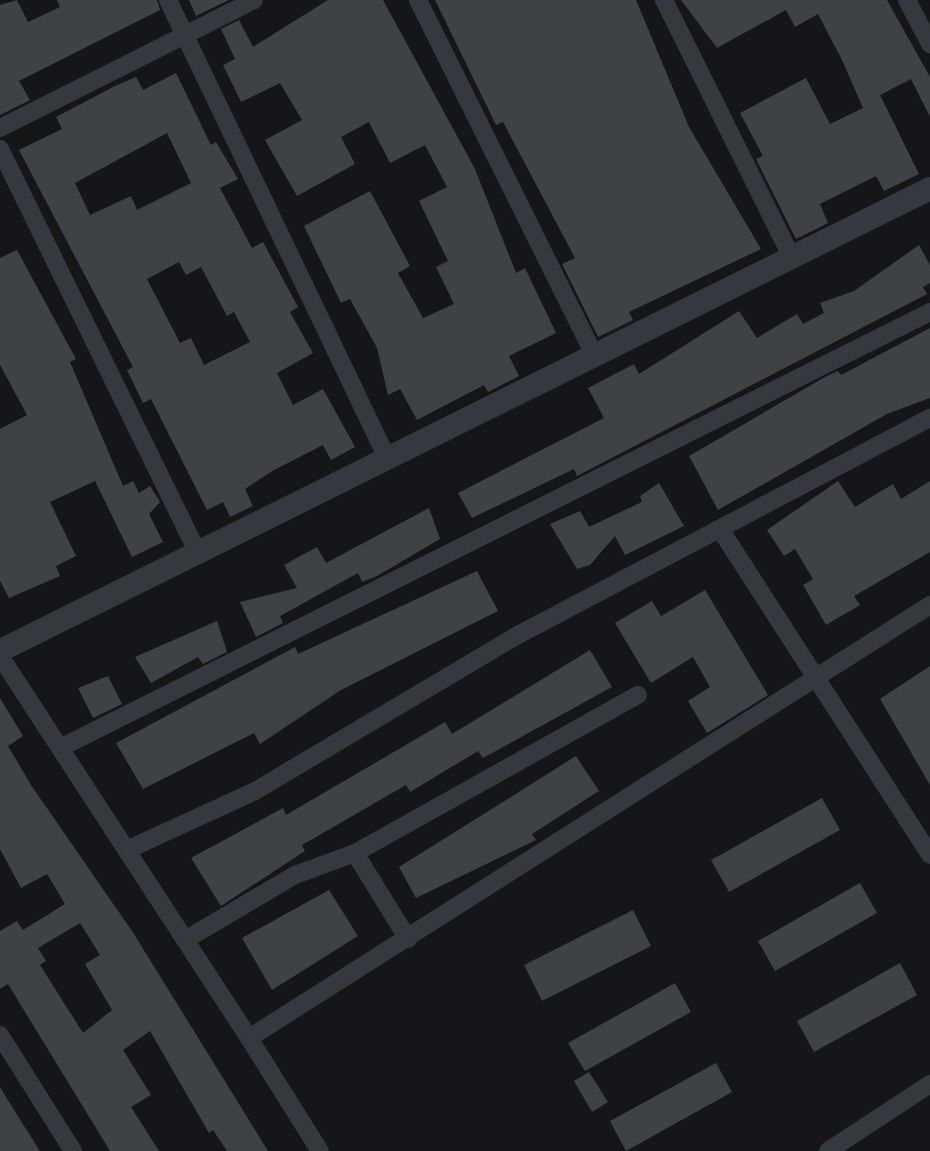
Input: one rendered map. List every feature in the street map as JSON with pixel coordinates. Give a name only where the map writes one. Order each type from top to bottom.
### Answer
[{"type":"street","points":[[168,0],[387,457]]},
{"type":"street","points":[[0,128],[187,37],[254,0]]},
{"type":"street","points":[[418,0],[594,355]]},
{"type":"street","points":[[664,0],[791,256]]},
{"type":"street","points":[[908,0],[930,44]]},
{"type":"street","points":[[0,149],[197,552]]},
{"type":"street","points":[[320,1151],[129,849],[60,748],[0,653],[387,457],[930,188]]},
{"type":"street","points":[[60,748],[930,312]]},
{"type":"street","points":[[129,849],[255,791],[519,635],[722,532],[930,418]]},
{"type":"street","points":[[722,532],[927,844]]},
{"type":"street","points":[[249,1038],[818,679],[930,605]]},
{"type":"street","points":[[186,940],[295,875],[355,853],[638,695]]},
{"type":"street","points":[[355,853],[408,939]]},
{"type":"street","points":[[0,1035],[73,1151]]},
{"type":"street","points":[[828,1151],[930,1084]]},
{"type":"building","points":[[17,0],[28,22],[60,7],[57,0],[157,0],[160,10],[19,81],[30,100],[0,115],[0,5]]},
{"type":"building","points":[[189,0],[229,0],[196,16]]},
{"type":"building","points":[[328,0],[383,0],[475,169],[516,273],[525,268],[556,333],[509,356],[519,376],[488,392],[484,385],[417,420],[400,389],[388,395],[377,348],[350,299],[341,303],[304,226],[370,191],[410,266],[398,273],[423,318],[454,304],[436,267],[448,261],[419,201],[447,187],[425,145],[390,163],[369,122],[341,137],[355,164],[297,196],[265,140],[302,120],[280,83],[241,102],[223,65],[235,59],[221,29],[239,20],[253,47]]},
{"type":"building","points":[[435,0],[636,0],[689,127],[761,249],[629,312],[633,320],[598,337],[562,264],[575,258],[503,122],[496,125]]},
{"type":"building","points":[[681,0],[887,0],[930,77],[930,117],[911,79],[880,95],[919,174],[884,191],[876,176],[820,204],[828,223],[796,239],[756,159],[763,156],[740,113],[806,78],[830,124],[863,108],[842,60],[818,14],[795,27],[786,10],[717,48]]},
{"type":"building","points":[[176,73],[211,145],[216,142],[238,179],[220,188],[252,248],[263,242],[298,307],[290,312],[313,353],[277,373],[293,405],[323,389],[355,447],[331,460],[323,445],[272,471],[245,489],[253,506],[230,517],[223,502],[207,510],[151,399],[143,403],[127,370],[133,367],[19,150],[62,129],[56,117],[115,86],[136,77],[143,90]],"holes":[[[167,133],[191,183],[137,210],[131,196],[90,215],[75,183]],[[179,262],[186,275],[201,267],[227,316],[234,312],[250,342],[204,365],[191,338],[180,343],[147,279]]]},
{"type":"building","points":[[919,245],[930,265],[930,283],[923,287],[927,294],[577,476],[574,469],[472,518],[458,493],[604,418],[588,388],[634,364],[639,374],[739,311],[757,338],[797,314],[803,324],[824,313],[820,303],[854,291]]},
{"type":"building","points":[[17,250],[76,359],[70,362],[123,486],[133,481],[139,493],[150,486],[160,502],[149,514],[163,542],[132,557],[95,481],[50,502],[76,556],[56,566],[60,576],[9,598],[0,581],[0,429],[27,415],[0,365],[0,258]]},
{"type":"building","points":[[930,328],[930,398],[887,414],[718,510],[689,456],[825,377],[838,371],[841,375]]},
{"type":"building","points":[[838,481],[855,507],[893,484],[901,499],[930,481],[930,552],[854,596],[860,605],[826,625],[803,585],[813,579],[795,549],[784,556],[767,530]]},
{"type":"building","points":[[659,483],[684,526],[625,555],[615,536],[590,565],[577,569],[550,524],[580,511],[589,527],[642,502],[640,496]]},
{"type":"building","points":[[429,508],[440,539],[377,576],[362,582],[358,573],[280,616],[283,623],[256,637],[240,602],[297,588],[284,565],[317,547],[326,563]]},
{"type":"building","points":[[477,571],[498,611],[341,690],[260,744],[254,733],[143,789],[116,743],[295,647],[298,654]]},
{"type":"building","points":[[705,590],[768,695],[707,733],[688,701],[710,687],[693,657],[651,683],[615,623],[652,601],[661,616]]},
{"type":"building","points":[[217,621],[227,652],[203,664],[198,657],[151,683],[135,657]]},
{"type":"building","points":[[590,650],[612,687],[483,758],[478,751],[410,792],[406,785],[302,845],[305,851],[221,906],[191,858],[283,808],[286,815],[445,722],[452,734]]},
{"type":"building","points":[[930,666],[930,785],[880,699]]},
{"type":"building","points":[[108,676],[122,704],[93,718],[78,688]]},
{"type":"building","points":[[0,698],[23,736],[8,746],[31,785],[134,934],[268,1151],[227,1151],[213,1130],[209,1133],[150,1031],[123,1050],[151,1095],[131,1107],[159,1151],[110,1151],[8,984],[0,989],[0,931],[17,921],[23,930],[65,904],[47,874],[21,888],[0,849]],"holes":[[[80,923],[100,955],[85,964],[112,1010],[83,1033],[40,965],[46,961],[38,948]]]},
{"type":"building","points":[[576,756],[599,791],[532,834],[536,840],[416,898],[399,867]]},
{"type":"building","points":[[822,798],[840,830],[729,892],[711,860]]},
{"type":"building","points":[[860,883],[877,913],[775,971],[758,941]]},
{"type":"building","points":[[329,890],[358,936],[272,990],[242,938]]},
{"type":"building","points":[[633,910],[651,946],[542,1001],[524,965]]},
{"type":"building","points":[[900,963],[917,995],[814,1052],[797,1021]]},
{"type":"building","points":[[675,983],[691,1012],[585,1071],[568,1043]]},
{"type":"building","points":[[716,1063],[732,1092],[626,1151],[610,1121]]},
{"type":"building","points":[[589,1072],[608,1102],[592,1112],[574,1081]]},
{"type":"building","points":[[0,1087],[19,1118],[40,1151],[0,1151]]}]
